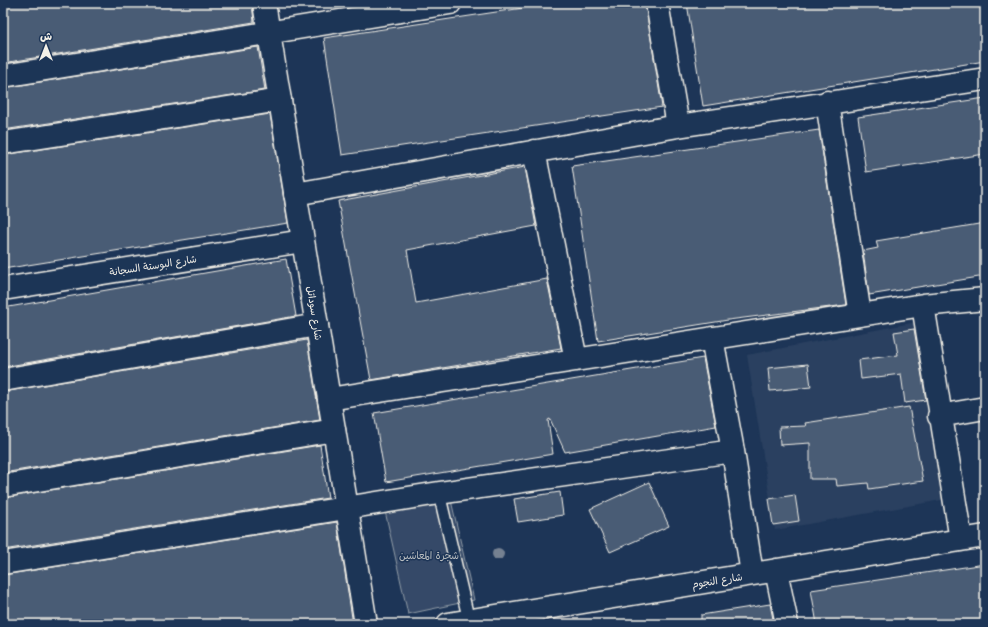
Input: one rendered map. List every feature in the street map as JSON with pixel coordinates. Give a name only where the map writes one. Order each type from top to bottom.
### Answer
[{"type":"street","name":"شارع سوداتل","points":[[264,3],[366,624]]},
{"type":"street","points":[[3,76],[450,3]]},
{"type":"street","points":[[657,3],[678,126]]},
{"type":"street","points":[[295,194],[678,126],[985,79]]},
{"type":"street","points":[[3,143],[280,100]]},
{"type":"street","points":[[827,102],[860,315]]},
{"type":"street","points":[[534,151],[576,360]]},
{"type":"street","name":"شارع البوستة السجانة","points":[[3,289],[303,241]]},
{"type":"street","points":[[329,399],[923,305],[985,299]]},
{"type":"street","points":[[923,305],[961,540]]},
{"type":"street","points":[[3,380],[317,325]]},
{"type":"street","points":[[712,338],[733,451],[752,574]]},
{"type":"street","points":[[940,416],[985,408]]},
{"type":"street","points":[[3,486],[334,430]]},
{"type":"street","points":[[3,563],[439,493],[733,451]]},
{"type":"street","name":"شارع النجوم","points":[[448,624],[985,536]]},
{"type":"street","points":[[776,570],[787,624]]},
{"type":"lane","points":[[439,493],[469,620]]},
{"type":"shaded area","points":[[922,321],[947,499],[775,530],[747,355]]},
{"type":"green space","name":"شجرة المعاشين","points":[[450,496],[474,600],[408,614],[385,511]]},
{"type":"building","points":[[3,3],[252,3],[254,22],[3,63]]},
{"type":"building","points":[[556,3],[645,3],[662,107],[342,155],[324,38]]},
{"type":"building","points":[[687,3],[985,3],[985,61],[703,106]]},
{"type":"building","points":[[258,47],[265,90],[3,130],[3,88]]},
{"type":"building","points":[[985,98],[985,154],[866,172],[858,117]]},
{"type":"building","points":[[270,114],[288,223],[3,269],[3,155]]},
{"type":"building","points":[[819,130],[846,305],[728,320],[598,341],[572,166]]},
{"type":"building","points":[[525,167],[536,226],[407,250],[416,303],[547,279],[561,348],[371,380],[338,201]]},
{"type":"building","points":[[985,223],[985,276],[869,295],[863,251],[878,248],[876,241]]},
{"type":"building","points":[[286,259],[296,316],[3,367],[3,308]]},
{"type":"building","points":[[914,329],[926,400],[905,403],[901,374],[861,379],[859,360],[898,355],[894,332]]},
{"type":"building","points":[[307,340],[320,420],[3,473],[3,392]]},
{"type":"building","points":[[703,358],[716,426],[565,452],[550,419],[548,420],[553,454],[386,482],[374,413]]},
{"type":"building","points":[[808,364],[811,387],[770,391],[768,368]]},
{"type":"building","points":[[909,407],[923,481],[869,489],[868,483],[837,486],[836,479],[810,479],[810,443],[780,445],[779,427],[806,426],[805,423]]},
{"type":"building","points":[[320,445],[328,498],[3,550],[3,498]]},
{"type":"building","points":[[649,482],[669,526],[610,552],[590,509]]},
{"type":"building","points":[[560,492],[563,515],[518,522],[514,499]]},
{"type":"building","points":[[795,495],[799,521],[773,525],[769,499]]},
{"type":"building","points":[[337,522],[353,624],[3,624],[3,575]]},
{"type":"building","points":[[985,564],[985,624],[817,624],[811,590]]},
{"type":"building","points":[[770,604],[774,624],[701,624],[701,615]]}]
